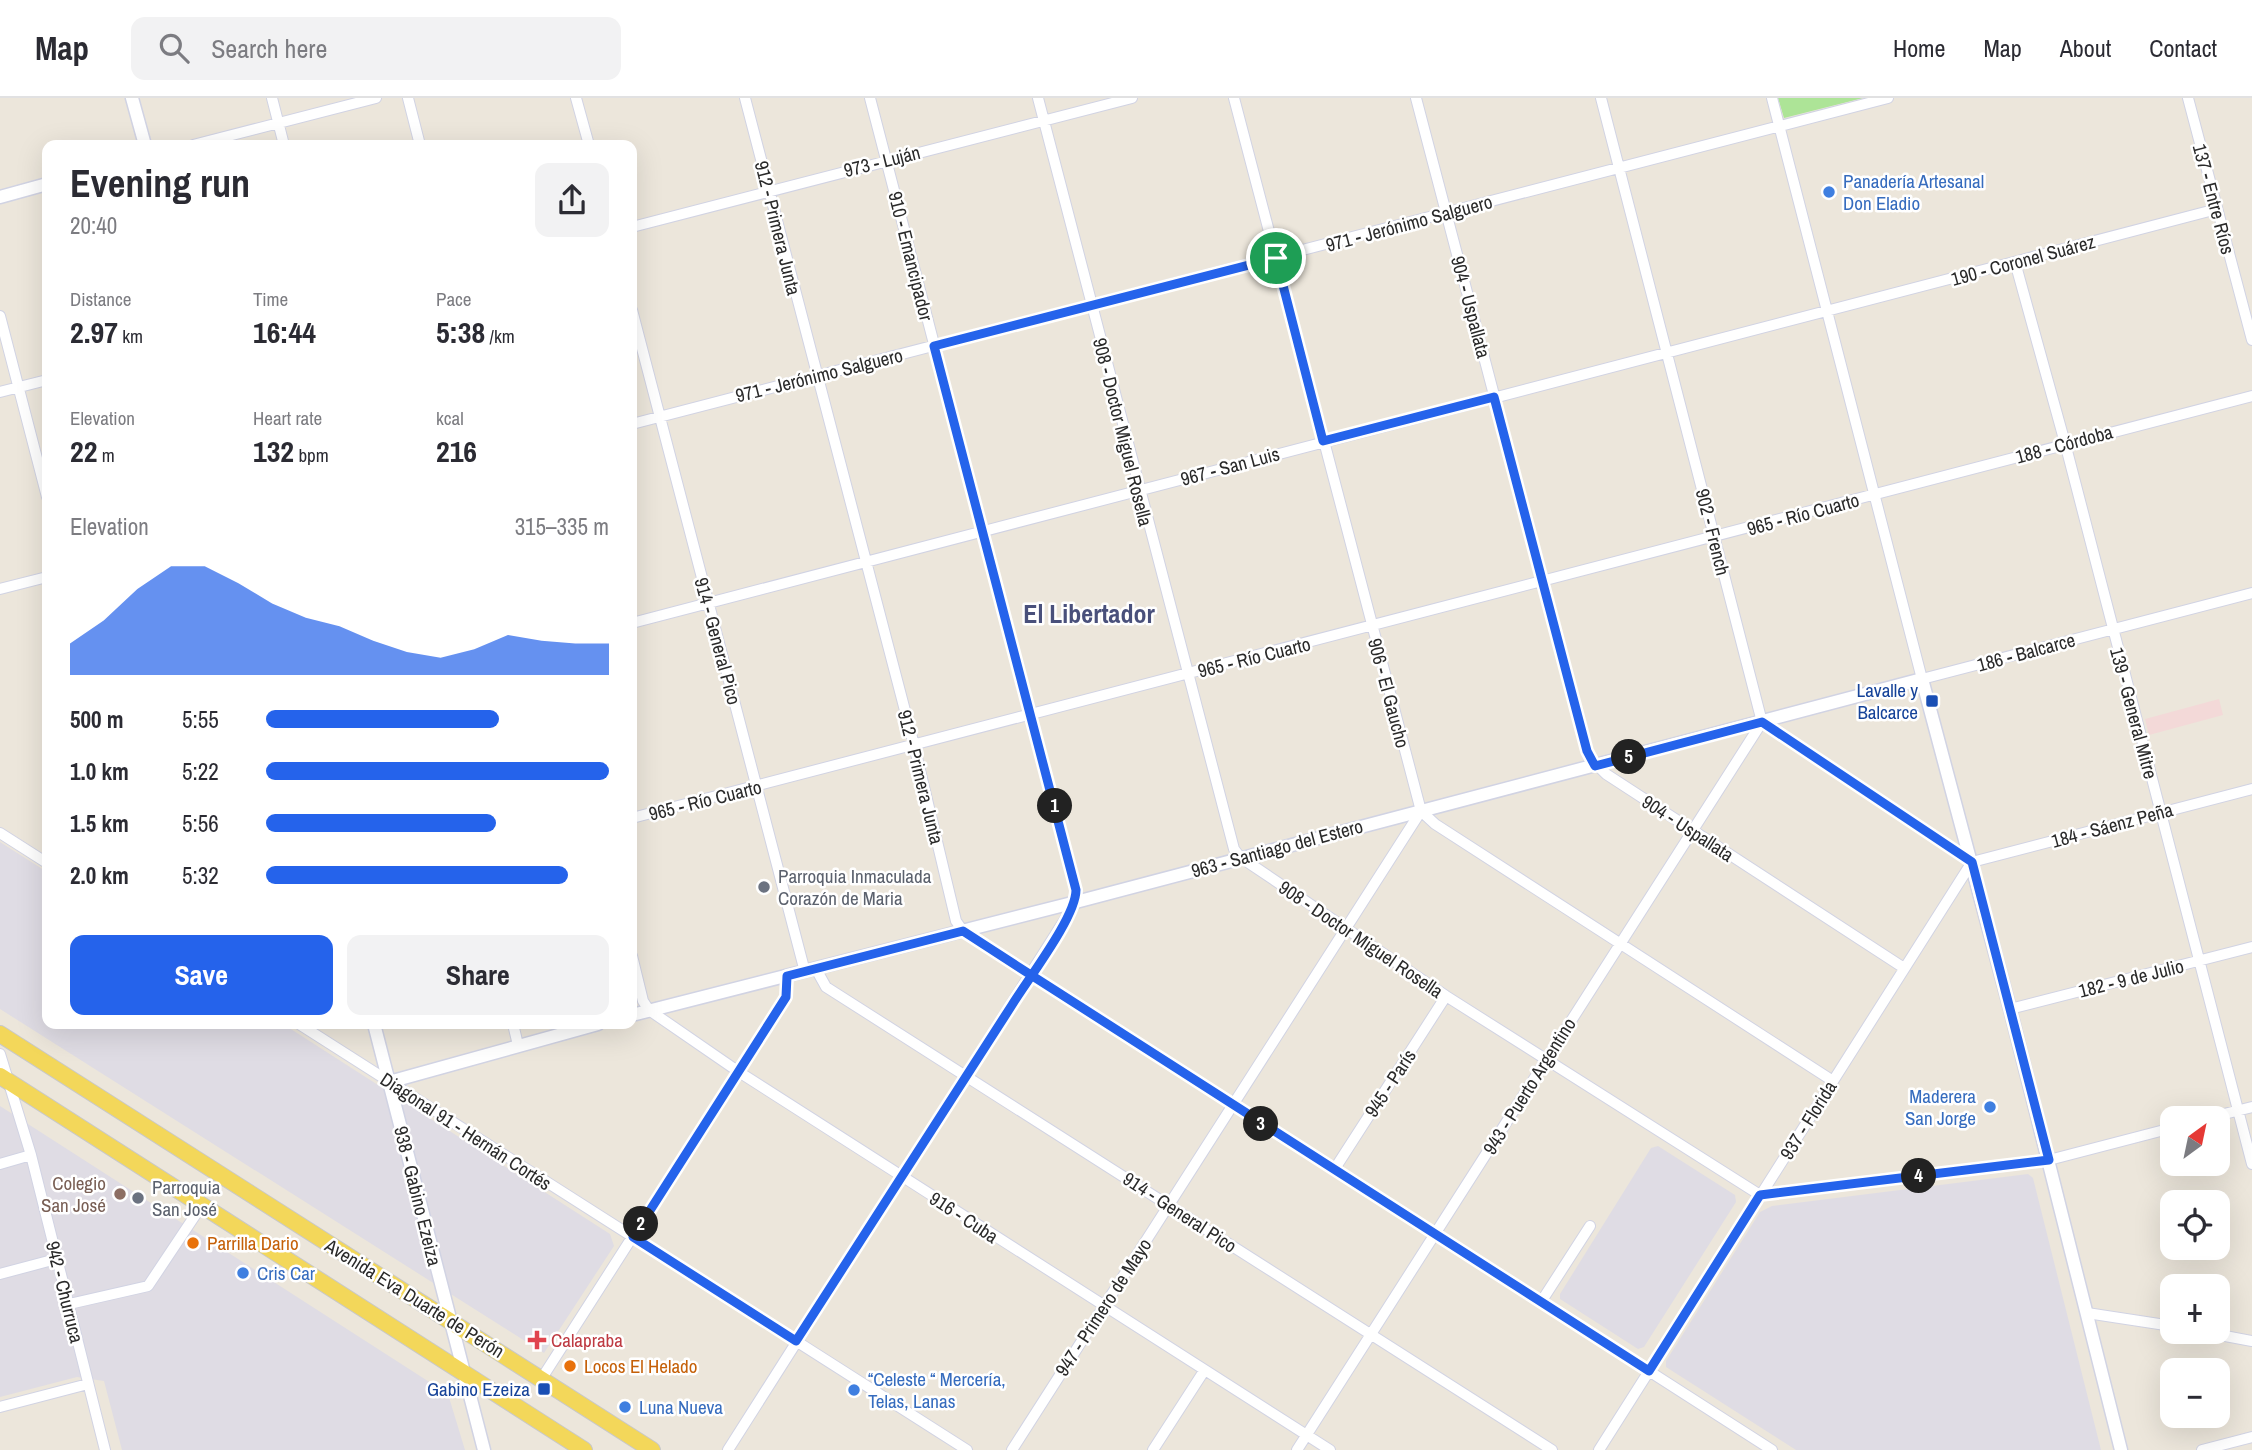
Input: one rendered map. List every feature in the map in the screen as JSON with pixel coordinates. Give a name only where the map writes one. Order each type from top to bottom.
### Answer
[{"type":"main road","name":"Avenida Eva Duarte de Perón","points":[[0,1034],[653,1450]]},
{"type":"main road","name":"Avenida Eva Duarte de Perón","points":[[4,1079],[584,1450]]},
{"type":"street","points":[[132,98],[144,140]]},
{"type":"street","points":[[272,98],[283,140]]},
{"type":"street","points":[[213,140],[376,98]]},
{"type":"street","points":[[408,98],[419,140]]},
{"type":"street","points":[[576,98],[588,140]]},
{"type":"street","name":"912 - Primera Junta","points":[[745,98],[914,745],[956,921],[963,931]]},
{"type":"street","name":"910 - Emancipador","points":[[870,98],[981,530],[1032,714],[1076,890],[1076,902]]},
{"type":"street","name":"908 - Doctor Miguel Rosella","points":[[1038,98],[1138,491],[1234,849],[1240,858],[1345,930],[1760,1195]]},
{"type":"street","name":"973 - Luján","points":[[637,226],[1132,98]]},
{"type":"street","name":"906 - El Gaucho","points":[[1234,98],[1421,811]]},
{"type":"street","name":"904 - Uspallata","points":[[1416,98],[1587,751],[1595,766],[1904,968]]},
{"type":"street","name":"902 - French","points":[[1601,98],[1762,722]]},
{"type":"street","points":[[1772,98],[2049,1160],[2121,1450]]},
{"type":"street","name":"971 - Jerónimo Salguero","points":[[637,423],[1888,98]]},
{"type":"street","name":"137 - Entre Ríos","points":[[2188,98],[2252,340]]},
{"type":"street","points":[[0,197],[42,185]]},
{"type":"street","name":"190 - Coronel Suárez","points":[[1829,311],[2217,209]]},
{"type":"street","name":"139 - General Mitre","points":[[2015,262],[2065,443],[2252,1164]]},
{"type":"street","name":"967 - San Luis","points":[[637,622],[1829,311]]},
{"type":"street","points":[[0,316],[42,477]]},
{"type":"street","name":"914 - General Pico","points":[[637,330],[755,787],[811,970],[826,987],[1552,1450]]},
{"type":"street","points":[[0,392],[42,381]]},
{"type":"street","name":"188 - Córdoba","points":[[1876,494],[2252,396]]},
{"type":"street","name":"965 - Río Cuarto","points":[[637,817],[1544,583],[1876,494]]},
{"type":"street","points":[[0,589],[42,578]]},
{"type":"street","name":"186 - Balcarce","points":[[1922,679],[2252,593]]},
{"type":"street","name":"963 - Santiago del Estero","points":[[637,1014],[1076,902],[1922,679]]},
{"type":"street","points":[[1762,722],[1972,862]]},
{"type":"street","name":"943 - Puerto Argentino","points":[[1297,1450],[1762,722]]},
{"type":"street","name":"184 - Sáenz Peña","points":[[1972,862],[2252,789]]},
{"type":"street","points":[[1421,811],[1435,824],[1619,945],[1833,1081]]},
{"type":"street","name":"947 - Primero de Mayo","points":[[1012,1450],[1421,811]]},
{"type":"street","points":[[0,833],[42,860]]},
{"type":"street","name":"937 - Florida","points":[[1599,1450],[1972,862]]},
{"type":"street","points":[[728,1450],[1076,902]]},
{"type":"street","points":[[963,931],[1772,1450]]},
{"type":"street","name":"182 - 9 de Julio","points":[[2010,1009],[2252,947]]},
{"type":"street","points":[[542,1378],[786,997],[787,976]]},
{"type":"street","points":[[637,977],[643,1002],[649,1010]]},
{"type":"street","name":"945 - París","points":[[1334,1170],[1446,996]]},
{"type":"street","name":"916 - Cuba","points":[[649,1010],[739,1072],[1330,1450]]},
{"type":"street","name":"Diagonal 91 - Hernán Cortés","points":[[307,1029],[967,1450]]},
{"type":"street","name":"938 - Gabino Ezeiza","points":[[375,1029],[484,1450]]},
{"type":"street","points":[[514,1029],[518,1045]]},
{"type":"street","points":[[389,1082],[579,1029]]},
{"type":"street","name":"942 - Churruca","points":[[0,1054],[4,1079],[31,1156],[105,1450]]},
{"type":"street","points":[[2230,1112],[2252,1107]]},
{"type":"street","points":[[1760,1195],[2049,1160],[2160,1131]]},
{"type":"street","points":[[0,1164],[31,1156]]},
{"type":"street","points":[[69,1304],[148,1286],[202,1205]]},
{"type":"street","points":[[1541,1301],[1590,1226]]},
{"type":"street","points":[[0,1274],[57,1259]]},
{"type":"street","points":[[2087,1313],[2160,1324]]},
{"type":"street","points":[[2230,1337],[2252,1341]]},
{"type":"street","points":[[1153,1450],[1204,1371]]},
{"type":"street","points":[[0,1407],[88,1384]]},
{"type":"street","points":[[2202,1450],[2252,1437]]},
{"type":"shaded area","points":[[2219,699],[2223,715],[2149,735],[2145,719]]},
{"type":"shaded area","points":[[0,842],[42,869],[42,1029],[291,1029],[610,1234],[614,1246],[544,1353],[0,1009]]},
{"type":"shaded area","points":[[0,1106],[448,1394],[465,1450],[122,1450],[104,1381],[77,1377],[0,1397]]},
{"type":"shaded area","points":[[1658,1146],[1735,1195],[1736,1202],[1644,1347],[1638,1349],[1560,1299],[1560,1294],[1651,1148]]},
{"type":"shaded area","points":[[2028,1174],[2033,1178],[2101,1450],[1796,1450],[1666,1367],[1666,1361],[1760,1212],[1772,1206]]},
{"type":"green space","points":[[1778,98],[1863,98],[1784,118]]},
{"type":"place","name":"Panadería Artesanal Don Eladio","points":[[1829,192]]},
{"type":"place","name":"Lavalle y Balcarce","points":[[1932,701]]},
{"type":"place","name":"Parroquia Inmaculada Corazón de Maria","points":[[764,887]]},
{"type":"place","name":"Maderera San Jorge","points":[[1990,1107]]},
{"type":"place","name":"Colegio San José","points":[[120,1194]]},
{"type":"place","name":"Parroquia San José","points":[[138,1198]]},
{"type":"place","name":"Parrilla Dario","points":[[193,1243]]},
{"type":"place","name":"Cris Car","points":[[243,1273]]},
{"type":"place","name":"Calapraba","points":[[537,1340]]},
{"type":"place","name":"Locos El Helado","points":[[570,1366]]},
{"type":"place","name":"Gabino Ezeiza","points":[[544,1389]]},
{"type":"place","name":"“Celeste “ Mercería, Telas, Lanas","points":[[854,1390]]},
{"type":"place","name":"Luna Nueva","points":[[625,1407]]},
{"type":"district","name":"El Libertador","points":[[1089,614]]},
{"type":"route","points":[[1276,258],[934,346],[1032,714],[1076,890],[1076,902],[1031,975],[796,1341],[633,1237],[786,997],[789,987],[787,976],[963,931],[1031,975],[1233,1105],[1649,1371],[1760,1195],[2049,1160],[1972,862],[1762,722],[1595,766],[1587,751],[1494,397],[1323,441],[1276,258]]}]
